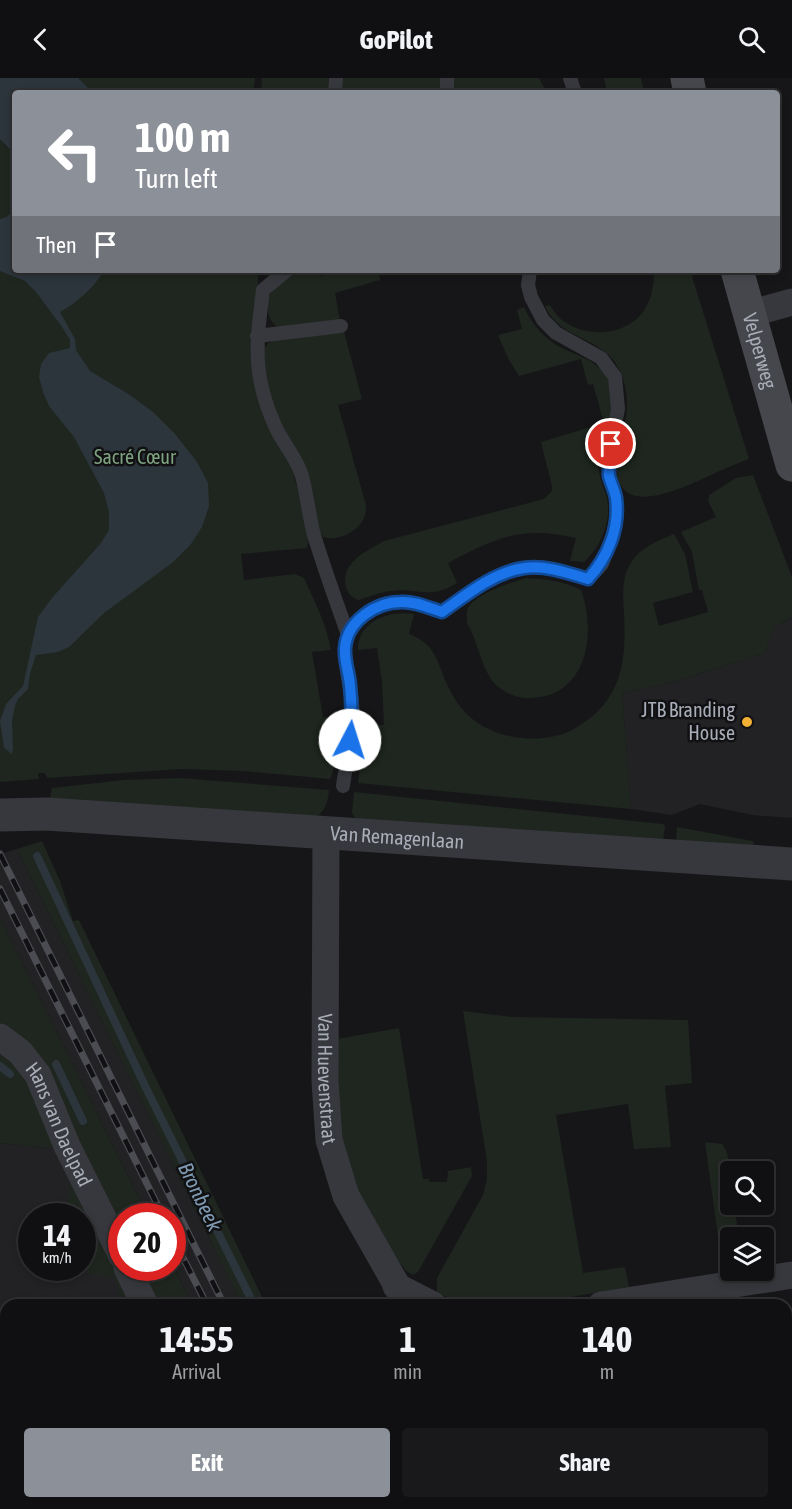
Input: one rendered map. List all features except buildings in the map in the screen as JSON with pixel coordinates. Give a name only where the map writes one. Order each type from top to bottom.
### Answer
[{"type":"main road","name":"Velperweg","points":[[738,273],[792,465]]},
{"type":"street","points":[[749,314],[792,302]]},
{"type":"street","name":"Van Remagenlaan","points":[[0,815],[47,814],[792,864]]},
{"type":"street","name":"Van Huevenstraat","points":[[326,833],[325,1082],[329,1140],[346,1196],[402,1295]]},
{"type":"street","name":"Hans van Daelpad","points":[[0,1037],[20,1052],[38,1075],[67,1146],[108,1228]]},
{"type":"street","points":[[639,1299],[792,1275]]},
{"type":"street","points":[[134,1281],[143,1299]]},
{"type":"lane","points":[[283,273],[263,290],[257,370],[265,404],[281,439],[297,463],[314,534],[348,635]]},
{"type":"lane","points":[[343,786],[353,717],[345,650],[348,635],[360,618],[385,604],[402,602],[442,612],[481,586],[504,574],[523,568],[560,571],[588,579],[602,564],[613,535],[617,515],[616,497],[609,475],[611,444],[618,409],[615,377],[601,358],[556,333],[543,320],[531,297],[528,285],[530,273]]},
{"type":"lane","points":[[258,336],[341,326]]},
{"type":"shaded area","points":[[0,78],[78,78],[90,90],[12,90],[12,152],[0,139]]},
{"type":"shaded area","points":[[12,211],[12,273],[103,273],[85,294],[60,312],[75,339],[76,350],[90,371],[153,412],[175,434],[197,462],[208,483],[209,506],[202,527],[191,544],[172,563],[104,613],[69,647],[58,652],[36,655],[28,689],[18,699],[15,706],[12,720],[12,754],[4,748],[0,721],[6,704],[23,686],[38,617],[101,543],[109,530],[109,512],[104,493],[74,437],[49,406],[39,377],[41,364],[49,353],[70,348],[70,340],[36,292],[25,281],[0,271],[0,219],[7,217]]},
{"type":"shaded area","points":[[792,617],[792,818],[752,815],[700,804],[672,815],[631,809],[622,693],[673,682],[765,653],[774,628]]},
{"type":"shaded area","points":[[17,849],[239,1299],[189,1299],[181,1281],[186,1281],[186,1203],[142,1203],[0,918],[0,854]]},
{"type":"shaded area","points":[[0,1143],[60,1149],[87,1203],[18,1203],[18,1281],[96,1281],[96,1222],[108,1246],[108,1281],[125,1281],[134,1299],[0,1299]]},
{"type":"green space","name":"Sacré Cœur","points":[[0,78],[255,78],[253,90],[12,90],[12,273],[258,273],[253,372],[295,474],[309,529],[309,539],[307,548],[241,554],[244,580],[295,574],[304,578],[320,613],[331,650],[312,652],[323,717],[340,717],[333,772],[330,779],[243,771],[181,769],[47,778],[45,773],[38,773],[39,779],[0,782]]},
{"type":"green space","points":[[262,78],[329,78],[328,90],[261,90]]},
{"type":"green space","points":[[341,78],[441,78],[442,90],[341,90]]},
{"type":"green space","points":[[454,78],[539,78],[545,90],[454,90]]},
{"type":"green space","points":[[604,78],[641,78],[643,90],[606,90]]},
{"type":"green space","points":[[291,273],[320,273],[321,276],[332,273],[379,273],[380,280],[335,293],[340,321],[278,327],[270,319],[268,313],[268,301],[276,285]]},
{"type":"green space","points":[[654,273],[691,273],[749,459],[676,490],[643,497],[630,494],[621,485],[616,469],[619,441],[627,408],[625,388],[619,369],[603,350],[560,326],[545,306],[550,305],[562,320],[582,330],[604,332],[615,330],[626,326],[643,312],[652,293]]},
{"type":"green space","points":[[524,307],[535,326],[546,337],[557,346],[594,364],[609,382],[612,393],[611,414],[598,460],[608,504],[607,522],[601,540],[584,562],[570,561],[576,538],[539,533],[509,536],[448,563],[457,583],[447,588],[431,592],[391,591],[359,600],[354,598],[346,587],[345,579],[351,565],[362,554],[384,541],[544,499],[552,491],[552,486],[541,442],[604,423],[593,384],[588,385],[581,359],[519,376],[498,335],[522,329],[517,310]]},
{"type":"green space","points":[[344,332],[362,399],[338,405],[366,510],[363,521],[354,530],[342,536],[329,538],[323,537],[320,532],[308,477],[268,402],[263,351],[268,343],[281,337]]},
{"type":"green space","points":[[753,475],[792,577],[792,617],[774,628],[765,653],[673,682],[622,693],[631,809],[358,783],[365,725],[384,725],[382,682],[377,648],[358,650],[359,640],[369,625],[385,616],[414,614],[409,634],[432,650],[455,700],[468,715],[484,727],[520,738],[543,738],[565,733],[588,720],[601,708],[617,681],[624,650],[624,586],[626,573],[632,561],[646,548],[674,534],[685,554],[693,592],[653,603],[659,626],[708,612],[702,590],[699,590],[692,552],[681,532],[716,517],[708,501],[709,495],[736,478]]},
{"type":"green space","points":[[526,578],[568,584],[581,590],[588,625],[583,660],[575,675],[564,687],[549,695],[530,698],[510,694],[493,682],[467,623],[468,607],[475,600],[496,588]]},
{"type":"green space","points":[[181,778],[329,790],[326,806],[316,818],[50,799],[52,788],[124,780]]},
{"type":"green space","points":[[354,792],[663,824],[665,827],[663,841],[356,819],[352,813]]},
{"type":"green space","points":[[677,827],[753,841],[754,844],[750,848],[676,842]]},
{"type":"green space","points":[[42,841],[60,881],[73,921],[79,920],[263,1299],[239,1299],[17,849]]},
{"type":"green space","points":[[0,918],[142,1203],[108,1203],[108,1217],[0,1027]]},
{"type":"green space","points":[[463,1011],[512,1017],[688,1020],[692,1083],[665,1086],[671,1147],[634,1149],[628,1104],[556,1115],[583,1273],[625,1267],[629,1287],[558,1299],[453,1299],[437,1292],[437,1278],[483,1195],[487,1179],[487,1161]]},
{"type":"green space","points":[[399,1028],[423,1179],[429,1179],[429,1182],[447,1182],[448,1171],[471,1167],[472,1176],[418,1272],[413,1275],[406,1271],[394,1255],[352,1181],[337,1118],[337,1039]]},
{"type":"green space","points":[[0,1046],[20,1064],[60,1149],[0,1143]]},
{"type":"green space","points":[[705,1142],[722,1144],[728,1157],[728,1161],[720,1161],[720,1215],[736,1215],[737,1227],[720,1227],[720,1251]]},
{"type":"green space","points":[[71,1172],[86,1203],[67,1203]]},
{"type":"green space","points":[[96,1223],[108,1248],[108,1276],[96,1275]]},
{"type":"green space","points":[[115,1281],[124,1281],[133,1299],[121,1299]]},
{"type":"green space","points":[[141,1281],[181,1281],[189,1299],[150,1299]]},
{"type":"waterway","points":[[37,856],[146,1088],[251,1299]]},
{"type":"waterway","name":"Bronbeek","points":[[56,1064],[83,1121]]},
{"type":"waterway","name":"Bronbeek","points":[[0,1066],[10,1074]]},
{"type":"railway","points":[[0,854],[221,1299]]},
{"type":"railway","points":[[0,889],[157,1203]]},
{"type":"railway","points":[[186,1264],[204,1299]]},
{"type":"place","name":"JTB Branding House","points":[[747,722]]},
{"type":"route","points":[[350,740],[353,717],[345,650],[348,635],[360,618],[385,604],[402,602],[442,612],[481,586],[504,574],[523,568],[560,571],[588,579],[602,564],[613,535],[617,515],[616,497],[609,475],[611,444]]}]
